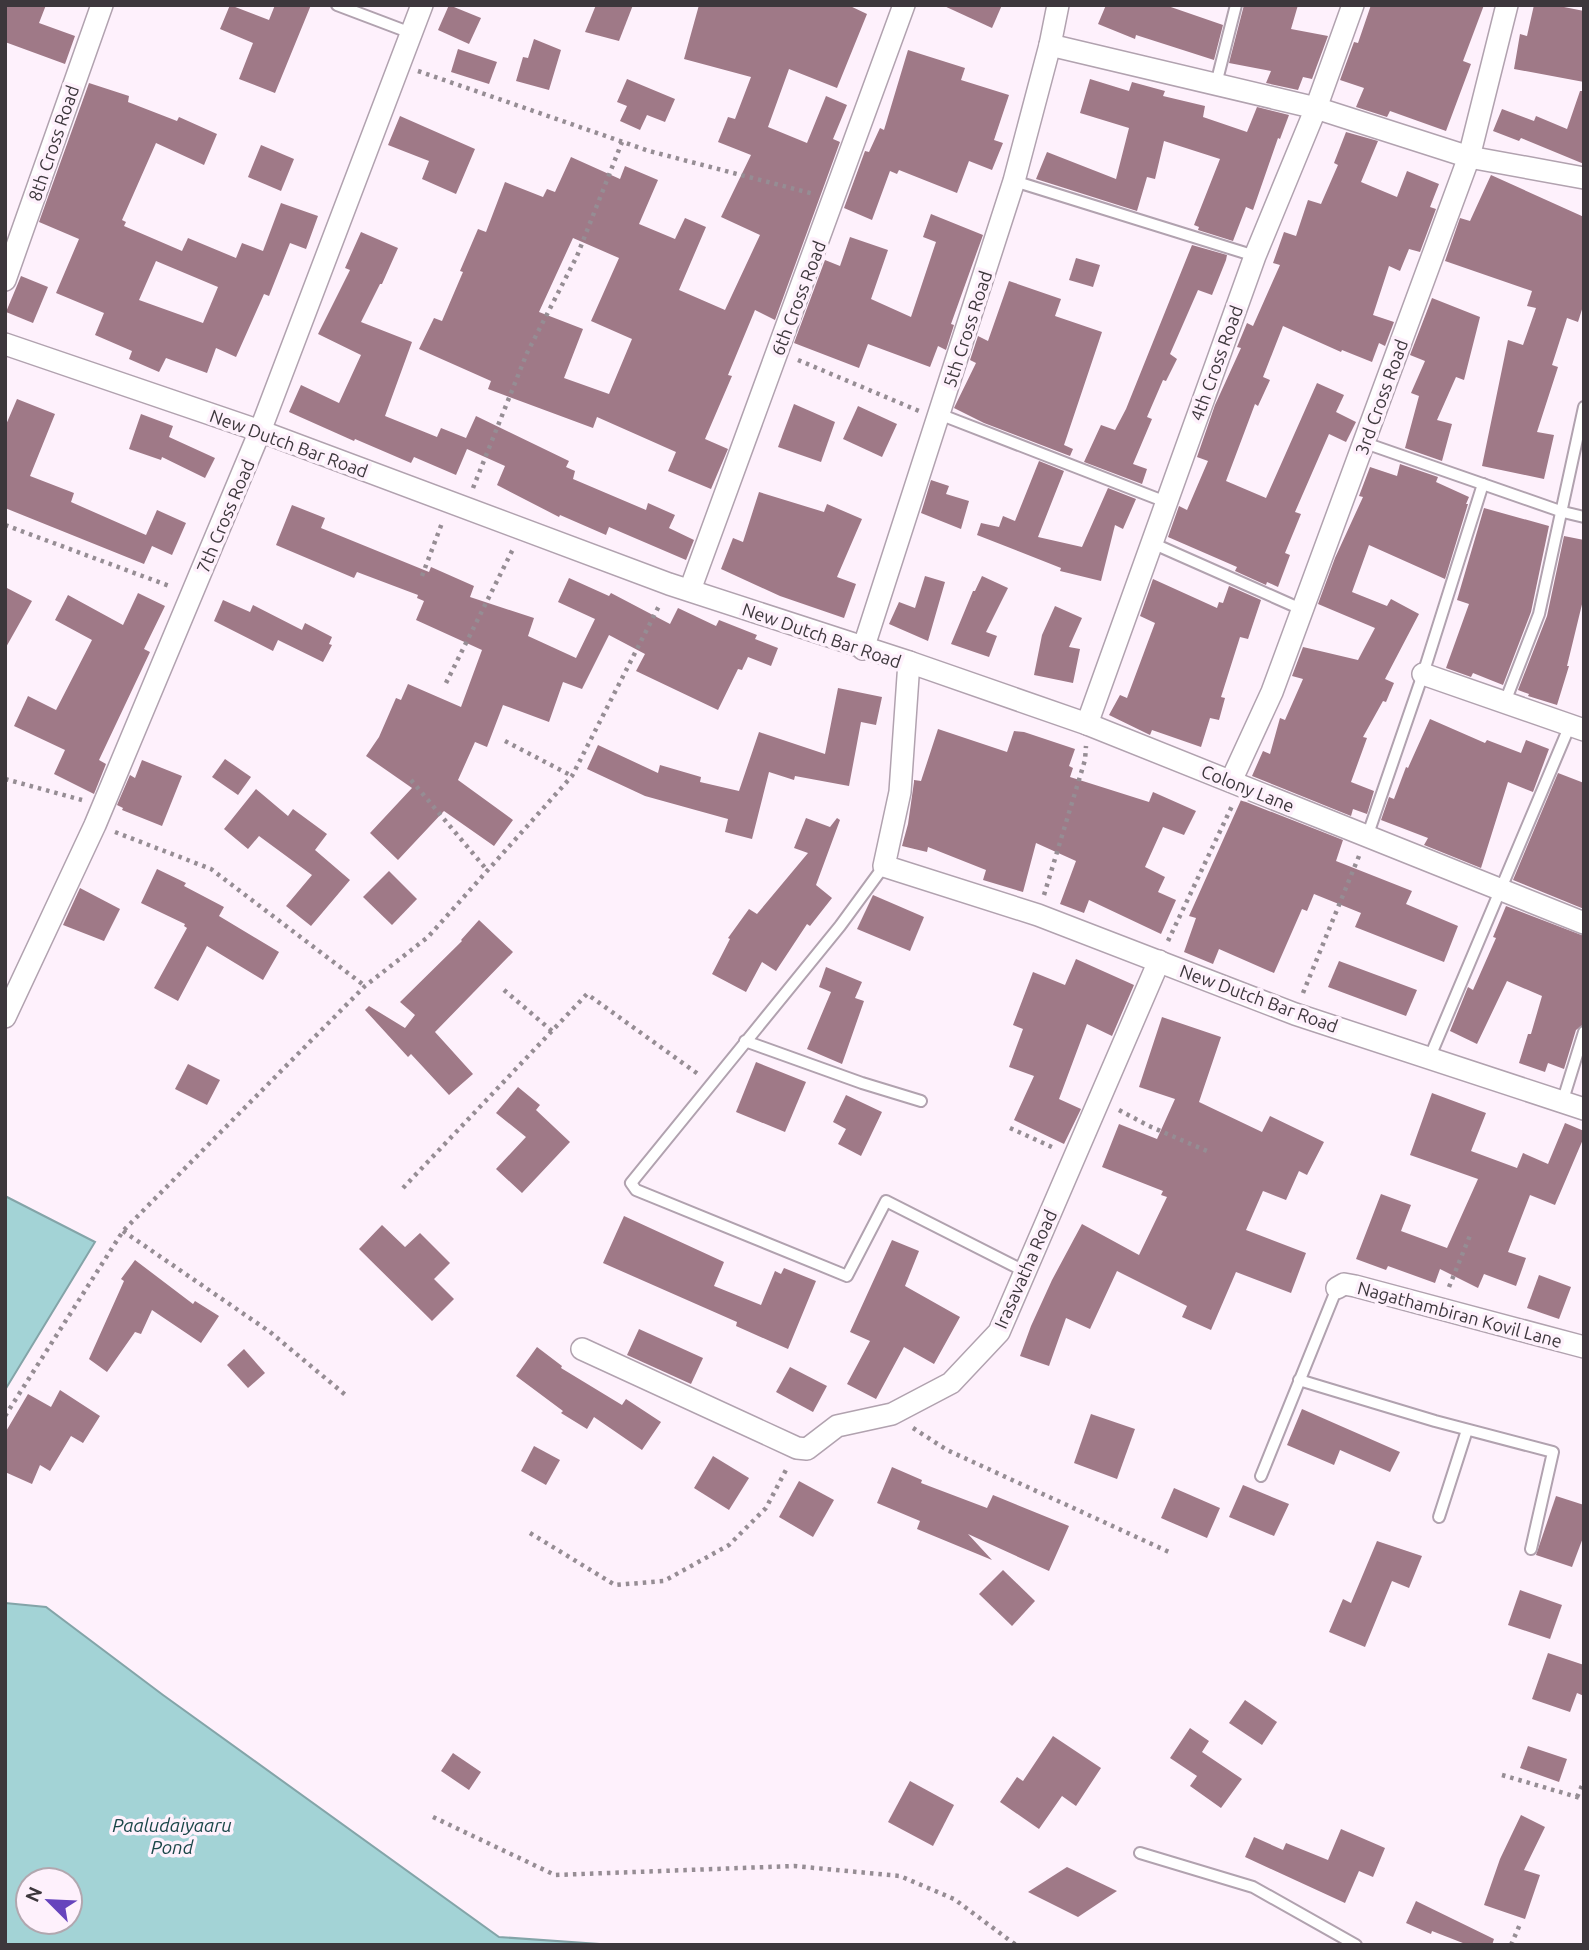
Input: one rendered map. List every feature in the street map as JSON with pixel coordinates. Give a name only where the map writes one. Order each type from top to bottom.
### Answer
[{"type":"street","name":"8th Cross Road","points":[[5,280],[102,5]]},
{"type":"street","name":"7th Cross Road","points":[[5,1017],[99,815],[260,431],[422,5]]},
{"type":"street","name":"6th Cross Road","points":[[690,590],[835,200],[904,5]]},
{"type":"street","name":"5th Cross Road","points":[[863,649],[1014,181],[1058,5]]},
{"type":"street","name":"4th Cross Road","points":[[1087,724],[1255,256],[1316,108],[1353,5]]},
{"type":"street","name":"3rd Cross Road","points":[[1236,784],[1365,443],[1469,157],[1507,5]]},
{"type":"street","points":[[1050,45],[1316,108],[1469,157],[1584,178]]},
{"type":"street","name":"New Dutch Bar Road","points":[[5,344],[260,431],[670,584],[909,662],[900,792],[884,866],[1038,915],[1295,1014],[1584,1109]]},
{"type":"street","name":"Colony Lane","points":[[909,662],[1087,724],[1367,837],[1501,887],[1584,923]]},
{"type":"street","points":[[1423,674],[1577,728]]},
{"type":"street","name":"Irasavatha Road","points":[[797,1448],[807,1450],[837,1426],[892,1414],[951,1384],[999,1332],[1159,961]]},
{"type":"street","name":"Nagathambiran Kovil Lane","points":[[1337,1288],[1344,1284],[1584,1346]]},
{"type":"street","points":[[583,1349],[797,1448]]},
{"type":"lane","points":[[337,5],[411,33]]},
{"type":"lane","points":[[1216,84],[1236,5]]},
{"type":"lane","points":[[1014,181],[1255,256]]},
{"type":"lane","points":[[1505,702],[1539,614],[1584,407]]},
{"type":"lane","points":[[938,417],[1166,502]]},
{"type":"lane","points":[[1365,443],[1584,517]]},
{"type":"lane","points":[[1367,837],[1423,674],[1483,484]]},
{"type":"lane","points":[[1152,543],[1301,609]]},
{"type":"lane","points":[[1429,1059],[1501,887],[1577,728]]},
{"type":"lane","points":[[884,866],[840,926],[631,1183],[636,1190],[847,1276],[886,1201],[1026,1272]]},
{"type":"lane","points":[[1562,1102],[1584,1032]]},
{"type":"lane","points":[[745,1041],[921,1101]]},
{"type":"lane","points":[[1261,1476],[1337,1288]]},
{"type":"lane","points":[[1300,1380],[1467,1430],[1553,1452],[1531,1549]]},
{"type":"lane","points":[[1439,1517],[1467,1430]]},
{"type":"lane","points":[[1140,1853],[1252,1887],[1356,1945]]},
{"type":"path","points":[[401,65],[649,151],[835,200]]},
{"type":"path","points":[[422,576],[527,353],[577,256],[622,142]]},
{"type":"path","points":[[777,352],[938,417]]},
{"type":"path","points":[[5,525],[192,594]]},
{"type":"path","points":[[446,683],[523,531]]},
{"type":"path","points":[[5,1416],[123,1231],[365,986],[428,937],[572,776],[670,584]]},
{"type":"path","points":[[1038,915],[1085,760],[1087,724]]},
{"type":"path","points":[[505,741],[572,776]]},
{"type":"path","points":[[5,779],[99,815],[211,869],[365,986]]},
{"type":"path","points":[[411,780],[487,870]]},
{"type":"path","points":[[1159,961],[1236,784]]},
{"type":"path","points":[[1295,1014],[1367,837]]},
{"type":"path","points":[[504,990],[552,1031]]},
{"type":"path","points":[[403,1188],[587,994],[713,1084]]},
{"type":"path","points":[[1100,1100],[1149,1126],[1208,1151]]},
{"type":"path","points":[[1010,1128],[1073,1158]]},
{"type":"path","points":[[123,1231],[270,1332],[348,1397]]},
{"type":"path","points":[[1440,1308],[1471,1233]]},
{"type":"path","points":[[892,1414],[947,1450],[1169,1552]]},
{"type":"path","points":[[530,1533],[615,1585],[664,1581],[729,1545],[766,1508],[797,1448]]},
{"type":"path","points":[[1502,1775],[1584,1799]]},
{"type":"path","points":[[1577,1797],[1584,1781]]},
{"type":"path","points":[[433,1817],[555,1875],[794,1866],[900,1876],[954,1899],[1016,1945]]},
{"type":"path","points":[[1511,1945],[1521,1922]]},
{"type":"water","points":[[5,1196],[95,1242],[5,1390]]},
{"type":"water","name":"Paaludaiyaaru Pond","points":[[5,1603],[46,1607],[163,1695],[499,1937],[614,1945],[5,1945]]},
{"type":"building","points":[[5,5],[46,5],[39,23],[75,36],[65,64],[5,42]]},
{"type":"building","points":[[230,5],[269,20],[275,5],[311,5],[275,93],[239,79],[253,43],[220,29]]},
{"type":"building","points":[[449,5],[481,18],[469,44],[438,30]]},
{"type":"building","points":[[596,5],[633,5],[619,41],[585,32]]},
{"type":"building","points":[[699,5],[848,5],[867,14],[837,88],[789,69],[768,127],[807,143],[826,96],[847,105],[833,139],[840,142],[775,320],[755,310],[728,375],[732,376],[705,439],[728,449],[711,489],[668,471],[676,452],[597,417],[593,428],[488,389],[491,381],[419,349],[434,318],[442,321],[478,229],[486,232],[505,182],[543,197],[547,189],[555,192],[571,157],[620,179],[625,166],[658,180],[639,224],[675,239],[685,218],[706,227],[679,290],[725,310],[760,235],[721,217],[751,155],[718,142],[728,117],[735,119],[751,77],[684,59]],"holes":[[[573,238],[619,258],[591,321],[632,339],[609,394],[564,378],[583,329],[539,312]]]},
{"type":"building","points":[[942,5],[1002,5],[992,28]]},
{"type":"building","points":[[1106,5],[1165,5],[1223,25],[1214,60],[1136,35],[1135,39],[1098,24]]},
{"type":"building","points":[[1244,5],[1298,5],[1291,29],[1328,36],[1312,79],[1303,77],[1298,90],[1266,83],[1271,71],[1229,63]]},
{"type":"building","points":[[1371,5],[1484,5],[1463,61],[1471,64],[1446,131],[1390,111],[1387,117],[1356,107],[1364,88],[1340,80],[1354,42],[1358,43]]},
{"type":"building","points":[[1534,5],[1554,5],[1584,11],[1584,82],[1514,69],[1520,34],[1527,36]]},
{"type":"building","points":[[534,39],[561,50],[549,90],[516,81],[523,57],[528,58]]},
{"type":"building","points":[[458,49],[497,62],[489,84],[451,72]]},
{"type":"building","points":[[908,50],[965,68],[961,80],[1009,95],[994,140],[1003,143],[992,170],[969,161],[957,193],[899,170],[897,174],[890,171],[872,220],[844,208],[865,151],[869,152],[880,128],[884,130]]},
{"type":"building","points":[[627,79],[675,99],[665,122],[647,115],[640,130],[620,121],[627,106],[617,102]]},
{"type":"building","points":[[1090,79],[1129,91],[1132,82],[1165,91],[1163,96],[1205,106],[1203,117],[1247,132],[1257,107],[1289,115],[1280,139],[1278,138],[1253,210],[1246,207],[1233,241],[1198,230],[1199,227],[1194,225],[1220,159],[1164,141],[1155,179],[1147,177],[1137,211],[1036,179],[1047,152],[1116,179],[1129,128],[1080,113]]},
{"type":"building","points":[[89,83],[129,96],[128,102],[177,121],[179,117],[217,134],[204,165],[156,143],[122,220],[126,222],[124,226],[182,251],[188,238],[236,258],[242,243],[263,251],[281,203],[318,216],[306,249],[290,243],[269,296],[264,294],[236,357],[216,348],[207,373],[166,358],[159,372],[129,359],[132,351],[95,335],[104,313],[56,293],[79,239],[39,222]],"holes":[[[156,261],[218,287],[203,323],[139,300]]]},
{"type":"building","points":[[1580,91],[1584,91],[1584,164],[1521,138],[1519,141],[1493,131],[1502,109],[1534,121],[1536,116],[1567,129]]},
{"type":"building","points":[[400,116],[475,149],[456,194],[422,179],[429,161],[388,145]]},
{"type":"building","points":[[1346,132],[1378,141],[1361,182],[1397,197],[1407,171],[1439,184],[1430,207],[1436,209],[1420,252],[1409,249],[1400,271],[1389,266],[1373,315],[1394,322],[1385,346],[1379,343],[1372,362],[1342,350],[1341,352],[1283,326],[1263,377],[1270,380],[1258,406],[1255,404],[1226,481],[1266,498],[1317,383],[1344,395],[1336,412],[1356,422],[1346,442],[1329,434],[1295,512],[1301,514],[1285,553],[1290,555],[1278,587],[1267,582],[1266,585],[1235,571],[1237,567],[1168,537],[1179,506],[1187,510],[1208,461],[1197,457],[1215,405],[1241,348],[1237,347],[1247,323],[1253,326],[1280,265],[1273,263],[1284,232],[1296,236],[1308,200],[1321,204],[1338,165],[1334,163]]},
{"type":"building","points":[[261,145],[294,159],[281,191],[248,177]]},
{"type":"building","points":[[1491,175],[1584,217],[1584,303],[1578,322],[1567,318],[1552,365],[1558,367],[1537,432],[1554,435],[1544,479],[1482,466],[1508,340],[1523,345],[1536,308],[1527,306],[1532,291],[1445,261],[1460,218],[1470,221]]},
{"type":"building","points":[[931,214],[983,235],[951,324],[954,325],[946,350],[938,346],[930,367],[868,344],[859,368],[794,343],[825,260],[840,266],[850,237],[888,250],[871,299],[911,317],[936,242],[923,237]]},
{"type":"building","points":[[361,232],[398,248],[361,322],[412,342],[385,416],[437,437],[441,428],[466,438],[476,416],[569,461],[566,467],[575,471],[573,479],[646,510],[648,503],[675,515],[669,528],[694,540],[686,560],[609,527],[606,535],[560,515],[559,517],[497,485],[505,466],[467,449],[456,475],[414,457],[411,463],[289,412],[301,385],[339,403],[361,355],[318,334],[350,270],[345,268]]},
{"type":"building","points":[[1192,245],[1227,255],[1226,260],[1212,295],[1198,290],[1170,354],[1177,359],[1166,381],[1163,380],[1147,417],[1152,419],[1133,464],[1147,469],[1142,484],[1084,462],[1101,425],[1115,430],[1126,409]]},
{"type":"building","points":[[1076,258],[1100,265],[1093,287],[1069,280]]},
{"type":"building","points":[[21,276],[48,287],[33,323],[6,312]]},
{"type":"building","points":[[1009,281],[1061,299],[1055,316],[1102,332],[1064,445],[1073,449],[1070,456],[984,423],[954,408],[976,363],[970,360],[978,336],[988,341]]},
{"type":"building","points":[[1432,298],[1480,317],[1464,380],[1456,377],[1437,420],[1452,424],[1442,461],[1405,448],[1419,396],[1411,393],[1425,361],[1410,355]]},
{"type":"building","points":[[17,399],[55,414],[30,476],[74,493],[71,502],[146,535],[157,510],[186,523],[172,555],[152,546],[144,564],[5,508],[5,427]]},
{"type":"building","points":[[794,404],[835,422],[821,462],[778,447]]},
{"type":"building","points":[[858,406],[897,424],[882,457],[843,439]]},
{"type":"building","points":[[141,414],[173,426],[169,437],[215,458],[205,478],[162,457],[161,460],[129,449]]},
{"type":"building","points":[[1039,461],[1064,471],[1038,537],[1082,547],[1108,488],[1136,499],[1123,529],[1115,525],[1101,581],[1060,571],[1061,568],[977,535],[981,523],[999,527],[1003,516],[1015,521]]},
{"type":"building","points":[[1400,464],[1438,477],[1436,482],[1469,497],[1445,579],[1369,545],[1352,592],[1387,606],[1391,599],[1419,614],[1385,679],[1394,683],[1386,702],[1383,701],[1363,737],[1367,738],[1351,782],[1374,791],[1367,814],[1353,809],[1351,816],[1252,776],[1263,751],[1270,754],[1280,718],[1285,720],[1303,679],[1292,676],[1303,647],[1358,660],[1375,628],[1318,604],[1335,558],[1363,497],[1359,496],[1370,467],[1397,476]]},
{"type":"building","points":[[931,480],[949,486],[946,494],[969,501],[961,529],[921,513]]},
{"type":"building","points":[[759,492],[824,512],[827,504],[862,519],[837,577],[856,584],[844,618],[780,596],[721,569],[733,538],[743,542]]},
{"type":"building","points":[[292,505],[325,518],[321,528],[429,572],[431,567],[474,586],[470,597],[534,618],[528,636],[576,658],[595,619],[558,602],[569,578],[609,596],[611,593],[670,624],[678,608],[716,626],[719,620],[757,635],[755,639],[778,648],[771,666],[748,657],[742,670],[738,669],[718,710],[636,671],[645,654],[609,635],[582,689],[563,682],[549,722],[503,705],[487,747],[475,742],[458,780],[513,820],[494,846],[444,811],[398,860],[370,833],[412,788],[366,756],[379,737],[396,698],[401,700],[408,684],[461,707],[482,650],[416,620],[424,601],[417,598],[418,595],[357,572],[354,578],[276,545]]},
{"type":"building","points":[[1484,508],[1549,526],[1531,612],[1503,685],[1473,673],[1471,677],[1446,668],[1469,604],[1457,600]]},
{"type":"building","points":[[1564,536],[1584,540],[1584,596],[1569,666],[1557,705],[1518,690],[1547,616]]},
{"type":"building","points":[[925,576],[945,582],[928,641],[889,624],[899,602],[915,608]]},
{"type":"building","points":[[982,576],[1008,588],[986,632],[997,636],[989,657],[951,644]]},
{"type":"building","points":[[1153,579],[1217,608],[1219,602],[1223,603],[1229,586],[1261,600],[1248,639],[1240,637],[1221,697],[1225,698],[1219,720],[1210,718],[1201,747],[1152,730],[1150,735],[1109,715],[1120,695],[1127,698],[1155,623],[1140,616]]},
{"type":"building","points":[[5,587],[32,601],[5,649]]},
{"type":"building","points":[[138,593],[165,606],[144,649],[150,652],[99,760],[106,764],[94,794],[54,774],[65,750],[14,726],[28,696],[56,710],[92,640],[55,620],[68,595],[123,625]]},
{"type":"building","points":[[223,600],[250,612],[253,605],[302,630],[305,623],[332,637],[329,644],[332,645],[323,662],[278,640],[273,651],[214,621]]},
{"type":"building","points":[[1055,606],[1082,618],[1069,647],[1080,649],[1073,683],[1034,675],[1042,635]]},
{"type":"building","points":[[838,688],[882,697],[876,725],[861,722],[849,786],[795,776],[794,780],[769,772],[752,839],[725,832],[728,819],[645,796],[587,769],[598,745],[658,773],[660,765],[701,777],[700,782],[739,791],[759,732],[825,754]]},
{"type":"building","points":[[1430,719],[1485,743],[1487,740],[1521,753],[1526,740],[1549,749],[1533,792],[1508,782],[1481,868],[1424,845],[1428,838],[1381,820],[1389,797],[1394,799],[1406,767],[1408,768]]},
{"type":"building","points":[[938,729],[1007,752],[1014,731],[1024,732],[1075,749],[1069,766],[1073,768],[1070,777],[1149,802],[1153,792],[1196,811],[1184,835],[1163,827],[1145,867],[1165,877],[1158,892],[1176,900],[1161,934],[1089,900],[1084,913],[1060,904],[1076,861],[1036,843],[1023,892],[983,880],[986,870],[928,847],[927,852],[902,846],[914,780],[921,781]]},
{"type":"building","points":[[225,759],[251,777],[238,795],[212,777]]},
{"type":"building","points":[[142,760],[182,776],[162,826],[122,810],[123,808],[117,805],[130,775],[135,778]]},
{"type":"building","points":[[1558,773],[1584,783],[1584,909],[1513,880]]},
{"type":"building","points":[[256,789],[288,816],[293,809],[327,834],[315,850],[350,880],[311,926],[286,906],[312,875],[259,836],[248,849],[224,829]]},
{"type":"building","points":[[1241,800],[1343,840],[1336,861],[1412,891],[1406,904],[1458,926],[1444,962],[1355,927],[1361,913],[1314,894],[1307,911],[1302,909],[1274,973],[1219,949],[1213,964],[1184,952],[1196,918],[1189,916]]},
{"type":"building","points":[[806,818],[830,827],[837,818],[840,820],[816,885],[832,898],[810,926],[807,924],[776,971],[762,962],[746,992],[712,974],[730,939],[728,938],[749,909],[757,914],[808,853],[794,848]]},
{"type":"building","points":[[157,869],[186,883],[184,886],[224,907],[219,916],[279,952],[263,980],[207,946],[178,1001],[154,988],[187,928],[185,924],[141,903]]},
{"type":"building","points":[[389,871],[417,899],[392,925],[363,897]]},
{"type":"building","points":[[80,888],[120,909],[104,941],[63,925]]},
{"type":"building","points":[[873,895],[924,917],[910,951],[857,929]]},
{"type":"building","points":[[1506,906],[1584,936],[1584,1024],[1576,1030],[1564,1069],[1548,1063],[1545,1072],[1519,1063],[1542,996],[1507,981],[1477,1044],[1450,1031],[1468,987],[1473,990],[1496,938],[1493,937]]},
{"type":"building","points":[[479,920],[513,952],[435,1032],[473,1074],[449,1095],[411,1054],[408,1057],[365,1010],[369,1006],[405,1028],[415,1015],[400,1002],[462,941]]},
{"type":"building","points":[[1076,959],[1134,985],[1112,1036],[1087,1024],[1059,1099],[1081,1109],[1064,1144],[1014,1120],[1034,1076],[1009,1067],[1023,1029],[1013,1025],[1033,972],[1065,985]]},
{"type":"building","points":[[1339,961],[1417,990],[1406,1016],[1328,987]]},
{"type":"building","points":[[826,967],[862,982],[855,998],[864,1001],[842,1064],[807,1049],[831,992],[819,987]]},
{"type":"building","points":[[1162,1017],[1221,1037],[1199,1102],[1262,1132],[1270,1116],[1324,1142],[1307,1175],[1299,1171],[1286,1200],[1263,1191],[1246,1230],[1306,1253],[1291,1293],[1236,1272],[1211,1330],[1182,1317],[1187,1306],[1117,1271],[1090,1329],[1066,1318],[1049,1366],[1020,1356],[1052,1280],[1082,1224],[1139,1255],[1167,1197],[1161,1195],[1163,1191],[1102,1167],[1119,1124],[1157,1139],[1175,1099],[1139,1087]]},
{"type":"building","points":[[756,1062],[806,1082],[785,1132],[736,1112]]},
{"type":"building","points":[[188,1064],[220,1080],[207,1105],[175,1089]]},
{"type":"building","points":[[518,1087],[540,1105],[536,1110],[570,1142],[522,1193],[496,1169],[526,1137],[496,1113]]},
{"type":"building","points":[[1432,1093],[1486,1113],[1471,1151],[1517,1168],[1523,1153],[1548,1164],[1565,1123],[1584,1131],[1584,1137],[1555,1205],[1530,1195],[1508,1252],[1526,1258],[1516,1286],[1484,1274],[1478,1288],[1440,1269],[1435,1283],[1388,1266],[1386,1270],[1356,1259],[1381,1194],[1411,1205],[1401,1231],[1447,1248],[1478,1179],[1410,1155]]},
{"type":"building","points":[[846,1095],[882,1112],[861,1156],[838,1144],[846,1129],[833,1122]]},
{"type":"building","points":[[624,1216],[724,1262],[714,1286],[761,1305],[775,1271],[781,1274],[784,1268],[816,1281],[788,1349],[736,1326],[737,1322],[603,1263]]},
{"type":"building","points":[[382,1225],[405,1247],[420,1233],[450,1263],[434,1279],[454,1299],[432,1321],[359,1249]]},
{"type":"building","points":[[892,1240],[919,1251],[905,1286],[960,1317],[934,1364],[904,1347],[876,1399],[847,1384],[870,1341],[850,1332]]},
{"type":"building","points":[[135,1260],[193,1304],[195,1301],[219,1316],[201,1343],[152,1310],[141,1334],[135,1332],[107,1372],[89,1359],[124,1281],[121,1279]]},
{"type":"building","points":[[1539,1275],[1571,1287],[1559,1319],[1527,1308]]},
{"type":"building","points":[[639,1329],[703,1358],[691,1384],[627,1355]]},
{"type":"building","points":[[537,1347],[562,1366],[561,1368],[622,1405],[626,1399],[661,1422],[642,1450],[594,1417],[587,1429],[561,1413],[563,1411],[516,1376]]},
{"type":"building","points":[[244,1349],[265,1373],[248,1388],[227,1365]]},
{"type":"building","points":[[790,1367],[827,1386],[813,1412],[776,1392]]},
{"type":"building","points":[[60,1390],[100,1416],[83,1443],[71,1436],[50,1471],[40,1465],[32,1484],[5,1472],[5,1433],[28,1394],[51,1407]]},
{"type":"building","points":[[1302,1409],[1400,1452],[1390,1472],[1340,1450],[1334,1465],[1287,1445]]},
{"type":"building","points":[[1091,1414],[1135,1429],[1117,1479],[1074,1463]]},
{"type":"building","points":[[534,1446],[560,1460],[546,1485],[521,1471]]},
{"type":"building","points":[[713,1456],[749,1478],[729,1510],[694,1488]]},
{"type":"building","points":[[892,1467],[922,1480],[921,1483],[987,1508],[993,1495],[1069,1526],[1049,1571],[968,1534],[992,1560],[917,1529],[920,1521],[877,1503]]},
{"type":"building","points":[[799,1481],[834,1500],[813,1537],[779,1517]]},
{"type":"building","points":[[1243,1485],[1289,1504],[1274,1536],[1229,1517]]},
{"type":"building","points":[[1174,1488],[1220,1508],[1207,1538],[1161,1518]]},
{"type":"building","points":[[1556,1496],[1584,1505],[1584,1535],[1572,1567],[1536,1555]]},
{"type":"building","points":[[1377,1541],[1422,1556],[1409,1588],[1392,1581],[1365,1647],[1329,1632],[1343,1599],[1351,1603]]},
{"type":"building","points":[[1003,1570],[1035,1601],[1012,1626],[979,1594]]},
{"type":"building","points":[[1520,1590],[1562,1605],[1550,1639],[1508,1625]]},
{"type":"building","points":[[1548,1653],[1584,1665],[1584,1696],[1577,1693],[1570,1712],[1532,1699]]},
{"type":"building","points":[[1245,1700],[1277,1722],[1262,1745],[1229,1723]]},
{"type":"building","points":[[1190,1728],[1209,1741],[1202,1752],[1242,1779],[1221,1808],[1190,1786],[1197,1776],[1170,1758]]},
{"type":"building","points":[[1053,1736],[1101,1768],[1076,1806],[1062,1796],[1039,1829],[1000,1802],[1017,1777],[1023,1781]]},
{"type":"building","points":[[1528,1746],[1567,1759],[1559,1782],[1520,1768]]},
{"type":"building","points":[[453,1753],[481,1772],[469,1790],[441,1771]]},
{"type":"building","points":[[910,1781],[954,1805],[933,1846],[888,1822]]},
{"type":"building","points":[[1521,1815],[1545,1827],[1524,1870],[1540,1875],[1525,1919],[1484,1905],[1500,1859]]},
{"type":"building","points":[[1341,1829],[1385,1848],[1373,1877],[1359,1871],[1345,1903],[1245,1857],[1254,1837],[1283,1850],[1286,1843],[1328,1860]]},
{"type":"building","points":[[1067,1867],[1117,1891],[1078,1917],[1028,1892]]},
{"type":"building","points":[[1416,1901],[1494,1939],[1492,1945],[1468,1945],[1406,1923]]}]
